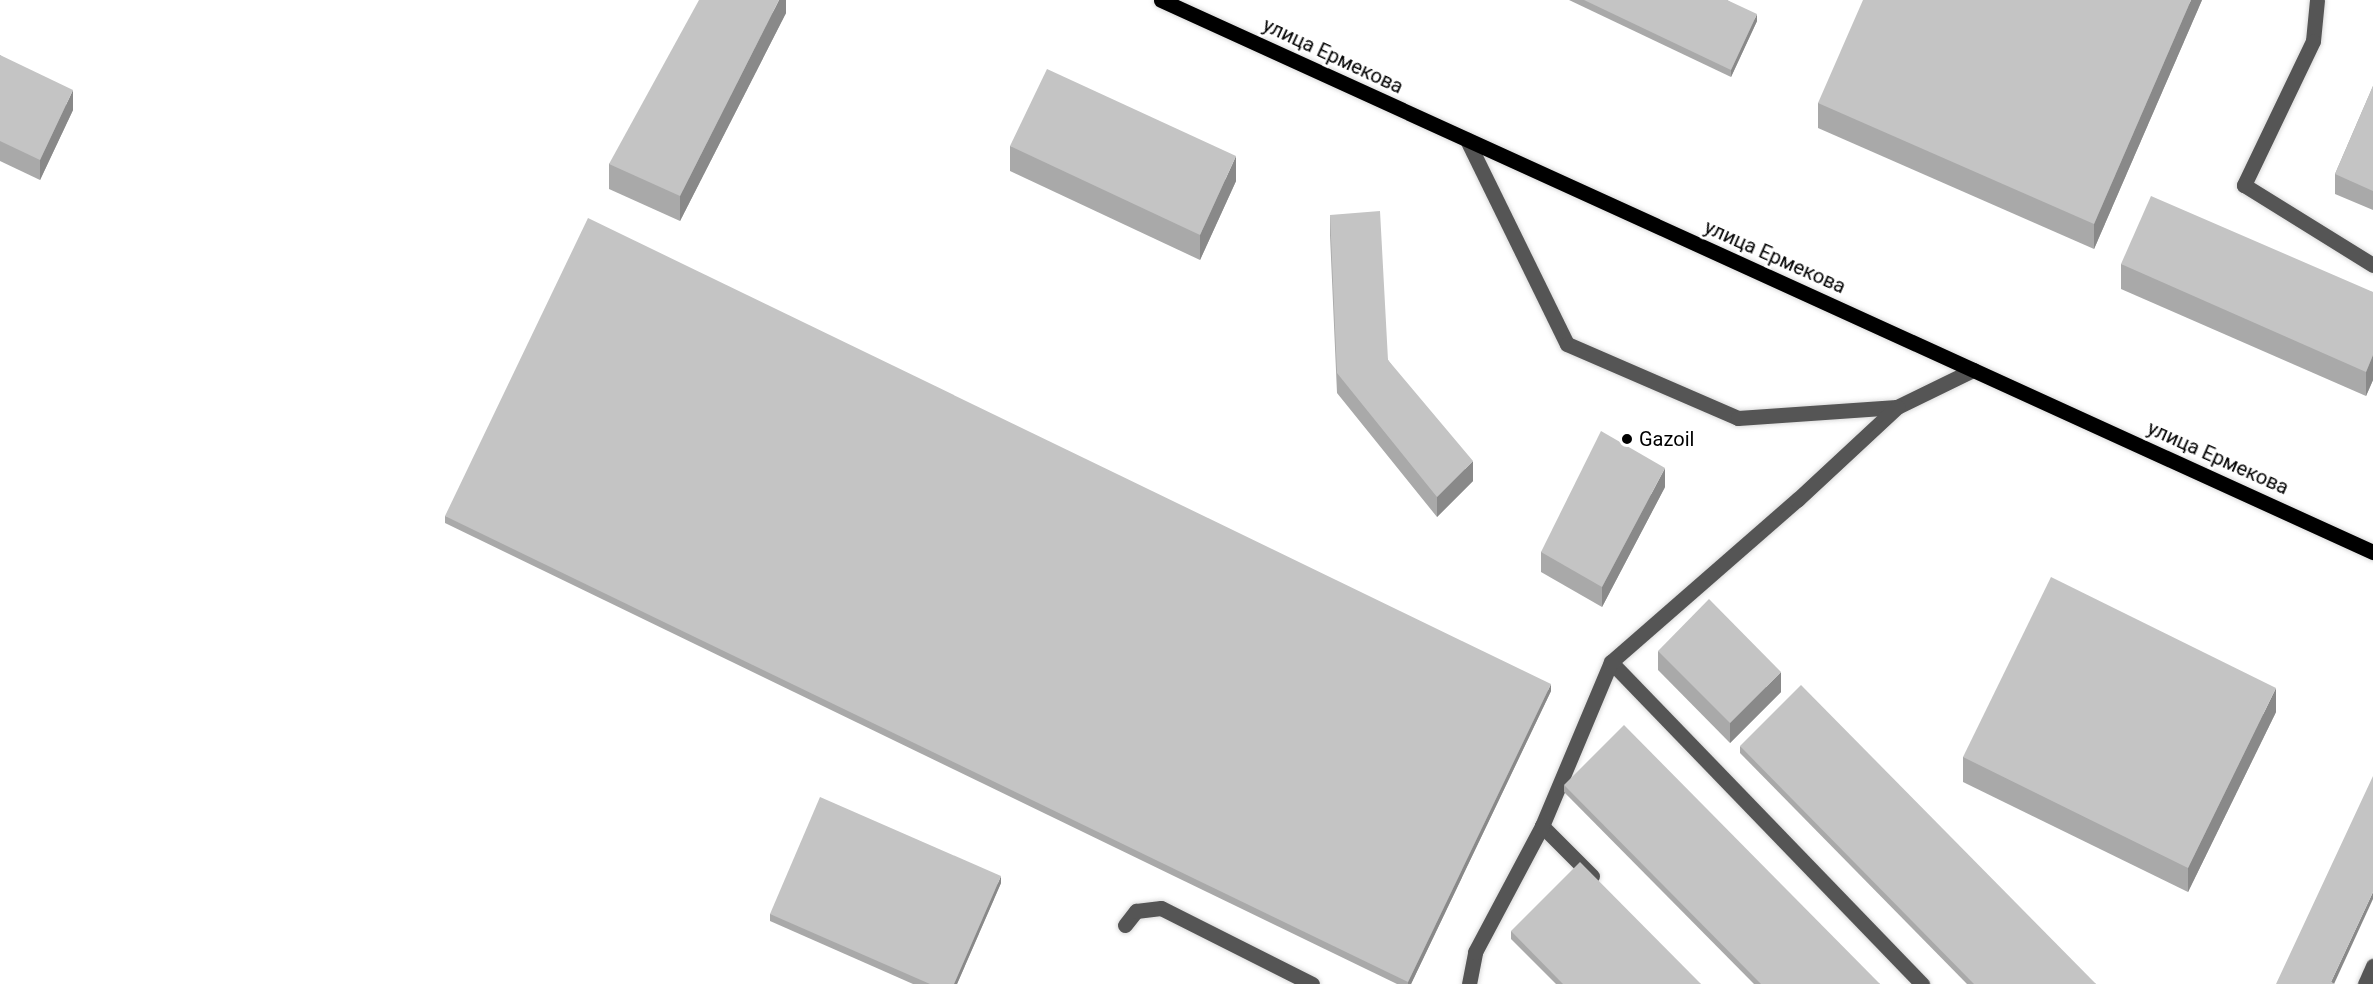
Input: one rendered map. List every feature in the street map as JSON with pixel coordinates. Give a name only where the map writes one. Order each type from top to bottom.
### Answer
[{"type":"main road","name":"улица Ермекова","points":[[1161,0],[2373,552]]},
{"type":"lane","points":[[2317,0],[2313,41],[2244,185],[2373,265]]},
{"type":"lane","points":[[1467,140],[1567,344],[1738,418],[1898,407]]},
{"type":"lane","points":[[1469,984],[1475,952],[1542,826],[1611,662],[1797,500],[1898,407],[1973,370]]},
{"type":"lane","points":[[1611,662],[1922,984]]},
{"type":"lane","points":[[1542,826],[1600,884]]},
{"type":"lane","points":[[1125,925],[1136,911],[1161,908],[1312,984]]},
{"type":"lane","points":[[2365,984],[2373,966]]},
{"type":"building","points":[[699,0],[779,0],[680,196],[609,164]]},
{"type":"building","points":[[1584,0],[1727,0],[1757,14],[1731,70]]},
{"type":"building","points":[[1863,0],[2191,0],[2094,224],[1818,103]]},
{"type":"building","points":[[0,55],[73,90],[40,160],[0,141]]},
{"type":"building","points":[[1047,69],[1236,156],[1200,235],[1010,146]]},
{"type":"building","points":[[2373,86],[2373,191],[2335,174]]},
{"type":"building","points":[[2151,196],[2373,292],[2373,355],[2366,372],[2121,264]]},
{"type":"building","points":[[1380,211],[1388,360],[1473,461],[1437,497],[1337,373],[1330,215]]},
{"type":"building","points":[[588,218],[1551,684],[1408,982],[445,516]]},
{"type":"building","points":[[1601,431],[1665,468],[1602,587],[1541,552]]},
{"type":"building","points":[[2051,577],[2276,688],[2188,868],[1963,757]]},
{"type":"building","points":[[1709,599],[1781,672],[1730,723],[1658,651]]},
{"type":"building","points":[[1801,685],[2096,984],[1974,984],[1740,746]]},
{"type":"building","points":[[1624,725],[1880,984],[1761,984],[1564,785]]},
{"type":"building","points":[[2373,776],[2373,892],[2331,982],[2335,984],[2276,984]]},
{"type":"building","points":[[820,797],[1001,876],[954,984],[930,984],[770,914]]},
{"type":"building","points":[[1580,862],[1701,984],[1563,984],[1511,931]]},
{"type":"place","name":"Gazoil","points":[[1627,439]]}]
